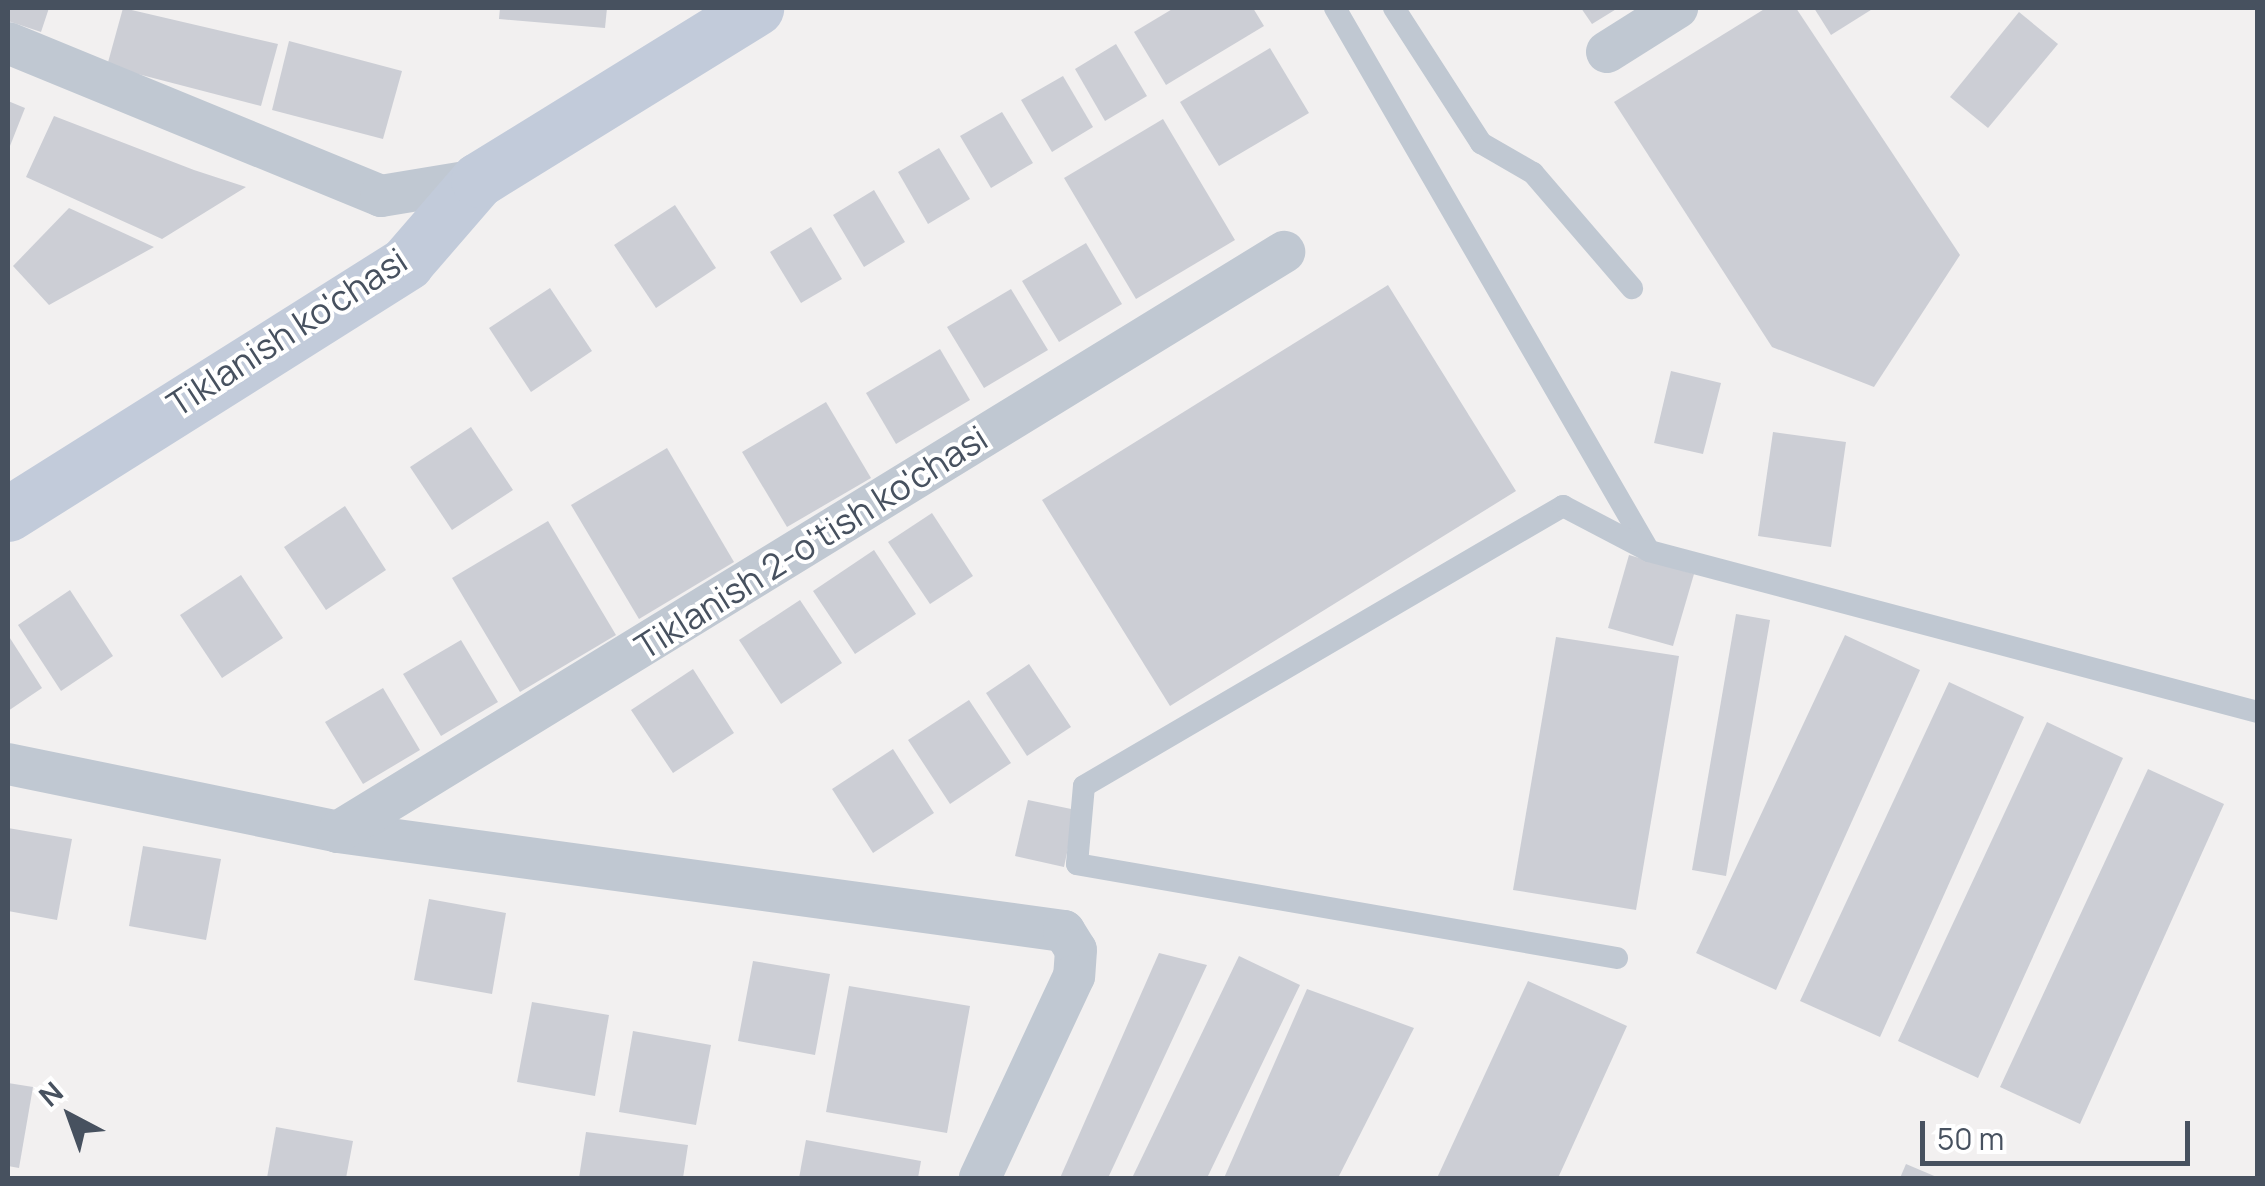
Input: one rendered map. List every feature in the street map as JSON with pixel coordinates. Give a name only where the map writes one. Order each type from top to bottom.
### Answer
[{"type":"street","name":"Tiklanish ko'chasi","points":[[8,514],[406,262],[478,180],[708,22],[756,8]]},
{"type":"street","points":[[1607,52],[1677,8]]},
{"type":"street","points":[[8,42],[381,196],[478,180]]},
{"type":"street","name":"Tiklanish 2-o'tish ko'chasi","points":[[338,832],[1284,252]]},
{"type":"street","points":[[8,764],[338,832],[1064,931],[1076,950],[1074,976],[980,1178]]},
{"type":"lane","points":[[1334,8],[1649,551]]},
{"type":"lane","points":[[1394,8],[1481,143],[1533,174],[1632,288]]},
{"type":"lane","points":[[1617,958],[1078,864],[1084,786],[1563,506],[1649,551],[2258,712]]},
{"type":"building","points":[[8,8],[49,8],[41,32],[8,21]]},
{"type":"building","points":[[123,8],[278,44],[261,106],[107,66]]},
{"type":"building","points":[[500,8],[607,8],[605,28],[499,19]]},
{"type":"building","points":[[1174,8],[1253,8],[1264,26],[1166,85],[1134,32]]},
{"type":"building","points":[[1581,8],[1618,8],[1592,24]]},
{"type":"building","points":[[1766,8],[1796,8],[1960,255],[1874,387],[1772,347],[1614,102]]},
{"type":"building","points":[[1814,8],[1874,8],[1831,35]]},
{"type":"building","points":[[2019,12],[2058,44],[1988,128],[1950,97]]},
{"type":"building","points":[[289,41],[402,71],[383,139],[272,110]]},
{"type":"building","points":[[1116,44],[1147,96],[1105,121],[1075,69]]},
{"type":"building","points":[[1270,48],[1309,113],[1219,166],[1180,102]]},
{"type":"building","points":[[1063,76],[1093,127],[1052,152],[1021,100]]},
{"type":"building","points":[[8,101],[25,108],[8,151]]},
{"type":"building","points":[[1002,112],[1033,163],[991,188],[960,136]]},
{"type":"building","points":[[54,116],[246,187],[162,239],[26,177]]},
{"type":"building","points":[[1163,119],[1235,240],[1136,299],[1064,178]]},
{"type":"building","points":[[939,148],[970,199],[928,224],[898,172]]},
{"type":"building","points":[[874,190],[905,242],[864,267],[833,215]]},
{"type":"building","points":[[675,205],[716,268],[656,308],[614,245]]},
{"type":"building","points":[[69,208],[154,247],[49,305],[13,266]]},
{"type":"building","points":[[811,227],[842,279],[801,303],[770,252]]},
{"type":"building","points":[[1086,243],[1122,304],[1059,342],[1022,281]]},
{"type":"building","points":[[1388,285],[1516,491],[1170,706],[1042,500]]},
{"type":"building","points":[[550,288],[592,351],[531,392],[489,328]]},
{"type":"building","points":[[1011,289],[1048,350],[984,388],[947,327]]},
{"type":"building","points":[[940,349],[970,400],[896,444],[866,393]]},
{"type":"building","points":[[1671,371],[1721,383],[1703,454],[1654,443]]},
{"type":"building","points":[[826,402],[871,478],[787,527],[742,452]]},
{"type":"building","points":[[471,427],[513,490],[452,530],[410,467]]},
{"type":"building","points":[[1773,432],[1846,442],[1831,547],[1758,536]]},
{"type":"building","points":[[667,448],[734,562],[639,619],[571,505]]},
{"type":"building","points":[[345,506],[386,570],[326,610],[284,547]]},
{"type":"building","points":[[932,513],[973,576],[930,604],[888,542]]},
{"type":"building","points":[[548,521],[616,635],[520,692],[452,578]]},
{"type":"building","points":[[874,550],[916,614],[855,654],[813,591]]},
{"type":"building","points":[[1629,555],[1694,574],[1673,646],[1608,628]]},
{"type":"building","points":[[241,575],[283,638],[222,678],[180,615]]},
{"type":"building","points":[[70,590],[113,656],[61,691],[18,625]]},
{"type":"building","points":[[800,600],[842,663],[781,704],[739,640]]},
{"type":"building","points":[[1736,614],[1770,620],[1726,876],[1692,870]]},
{"type":"building","points":[[8,635],[42,688],[8,711]]},
{"type":"building","points":[[1845,635],[1920,670],[1776,990],[1696,953]]},
{"type":"building","points":[[1556,637],[1679,656],[1636,910],[1513,890]]},
{"type":"building","points":[[461,640],[498,702],[441,736],[403,674]]},
{"type":"building","points":[[1029,664],[1071,727],[1027,756],[986,693]]},
{"type":"building","points":[[693,669],[734,733],[673,773],[631,710]]},
{"type":"building","points":[[1949,682],[2024,717],[1880,1037],[1800,1001]]},
{"type":"building","points":[[383,688],[420,750],[363,784],[325,722]]},
{"type":"building","points":[[969,700],[1011,763],[950,804],[908,740]]},
{"type":"building","points":[[2047,722],[2123,758],[1978,1078],[1898,1041]]},
{"type":"building","points":[[893,749],[934,813],[873,853],[832,789]]},
{"type":"building","points":[[2148,769],[2224,804],[2080,1124],[2000,1087]]},
{"type":"building","points":[[1028,800],[1076,810],[1064,867],[1015,856]]},
{"type":"building","points":[[8,828],[72,839],[57,920],[8,911]]},
{"type":"building","points":[[143,846],[221,859],[206,940],[129,926]]},
{"type":"building","points":[[429,899],[506,913],[492,994],[414,980]]},
{"type":"building","points":[[1159,953],[1207,965],[1108,1178],[1060,1178]]},
{"type":"building","points":[[1239,956],[1300,985],[1207,1178],[1132,1178]]},
{"type":"building","points":[[753,961],[830,974],[815,1055],[738,1041]]},
{"type":"building","points":[[1528,981],[1627,1026],[1558,1178],[1437,1178]]},
{"type":"building","points":[[849,986],[970,1006],[947,1133],[826,1112]]},
{"type":"building","points":[[1307,989],[1414,1028],[1338,1178],[1224,1178]]},
{"type":"building","points":[[532,1002],[609,1015],[595,1096],[517,1082]]},
{"type":"building","points":[[633,1031],[711,1045],[696,1125],[619,1112]]},
{"type":"building","points":[[8,1083],[33,1087],[19,1168],[8,1166]]},
{"type":"building","points":[[276,1127],[353,1141],[346,1178],[267,1178]]},
{"type":"building","points":[[586,1132],[688,1145],[683,1178],[579,1178]]},
{"type":"building","points":[[806,1140],[921,1161],[918,1178],[799,1178]]},
{"type":"building","points":[[1906,1164],[1939,1178],[1900,1178]]}]
